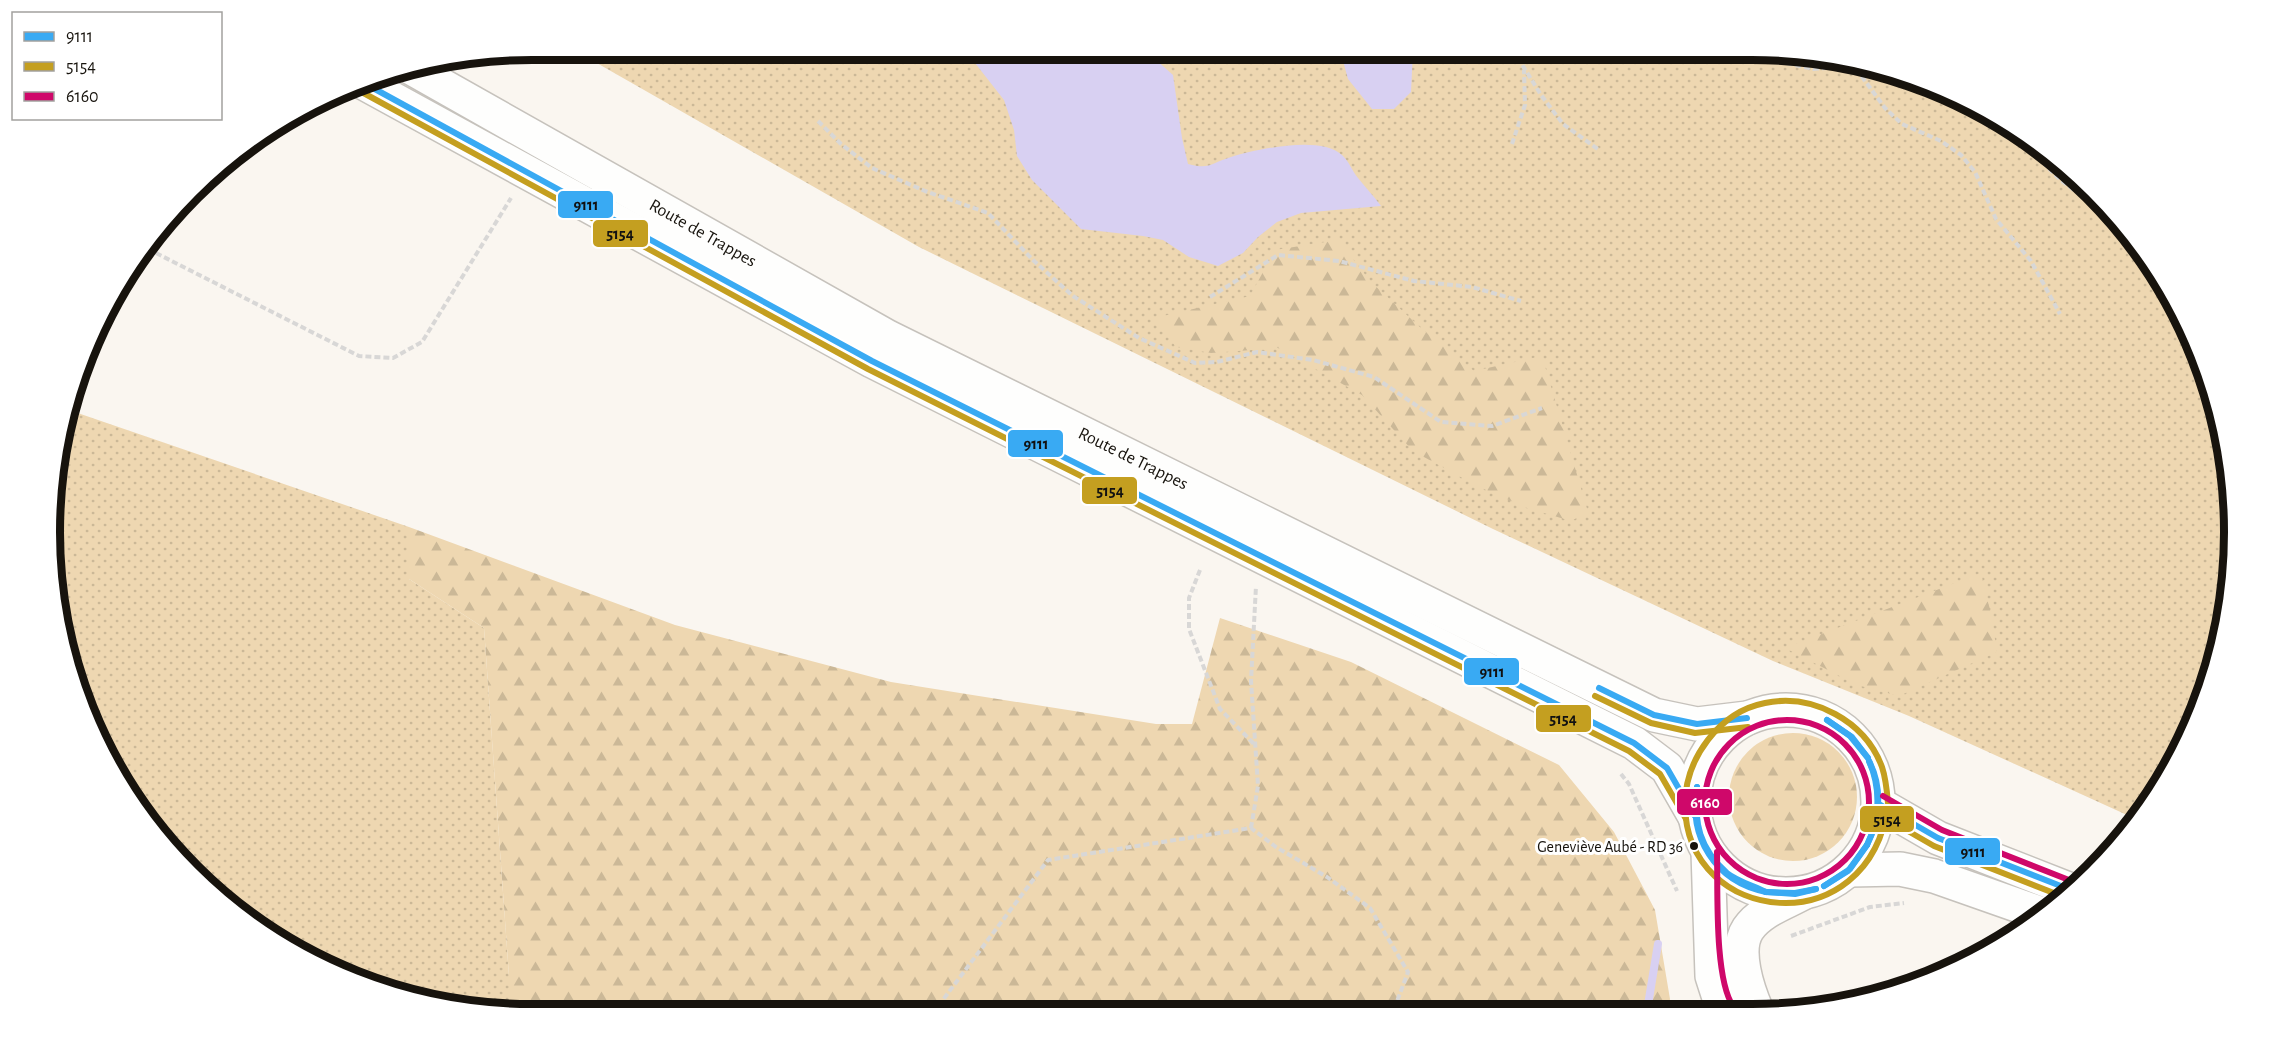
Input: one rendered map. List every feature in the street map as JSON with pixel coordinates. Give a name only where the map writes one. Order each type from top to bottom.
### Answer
[{"type":"main road","name":"Route de Trappes","points":[[421,73],[888,337],[1654,715],[1698,724],[1747,718]]},
{"type":"main road","name":"Route de Trappes","points":[[373,88],[872,361],[1634,743],[1667,768],[1694,815]]},
{"type":"main road","points":[[1755,1004],[1743,969],[1743,943],[1748,929],[1767,911],[1803,893],[1828,885],[1850,870],[1865,850],[1875,828],[1879,804],[1874,773],[1865,755],[1860,746],[1837,724],[1808,712],[1777,710],[1747,718],[1722,735],[1704,758],[1695,786],[1696,830],[1708,852],[1726,873],[1749,887],[1775,894],[1803,893]]},
{"type":"main road","points":[[1879,804],[1938,838],[2063,887]]},
{"type":"main road","points":[[1708,852],[1712,976],[1721,1004]]},
{"type":"main road","points":[[1850,870],[1900,868],[1934,876],[2033,911]]},
{"type":"path","points":[[1519,60],[1563,124],[1599,150]]},
{"type":"path","points":[[1782,61],[1813,69],[1831,67]]},
{"type":"path","points":[[1512,144],[1525,105],[1524,69]]},
{"type":"path","points":[[1861,73],[1885,108],[1902,124],[1941,141],[1961,155],[1974,172],[1996,219],[2031,261],[2060,314]]},
{"type":"path","points":[[818,121],[841,144],[872,168],[925,191],[988,213],[1034,261],[1072,296],[1139,338],[1196,363],[1217,362],[1257,352],[1313,360],[1374,377],[1441,422],[1492,426],[1542,408]]},
{"type":"path","points":[[2041,159],[2056,178],[2079,192]]},
{"type":"path","points":[[153,252],[359,356],[393,358],[422,342],[526,171]]},
{"type":"path","points":[[1210,297],[1278,255],[1339,261],[1414,282],[1472,287],[1521,301]]},
{"type":"path","points":[[1200,570],[1189,598],[1190,629],[1220,709],[1255,745]]},
{"type":"path","points":[[1251,828],[1258,786],[1251,681],[1256,584],[1266,590]]},
{"type":"path","points":[[1614,766],[1629,784],[1685,905],[1710,917]]},
{"type":"path","points":[[940,1004],[1048,860],[1251,828],[1276,847],[1327,877],[1370,908],[1408,972],[1396,1004]]},
{"type":"path","points":[[1748,929],[1774,942],[1870,907],[1913,902]]},
{"type":"green space","points":[[592,60],[1752,60],[1814,64],[1874,76],[1904,85],[1933,96],[1988,123],[2063,177],[2086,198],[2126,245],[2161,296],[2175,323],[2199,380],[2208,410],[2220,470],[2223,501],[2223,563],[2220,594],[2208,654],[2199,684],[2188,713],[2161,768],[2128,816],[1909,716],[1773,661],[1493,529],[919,247]]},
{"type":"green space","points":[[1338,240],[1371,282],[1422,329],[1474,371],[1542,356],[1588,512],[1571,521],[1527,508],[1477,486],[1413,451],[1362,395],[1278,348],[1211,353],[1176,347],[1154,318],[1250,296],[1275,250]]},
{"type":"green space","points":[[75,412],[409,527],[409,579],[484,628],[509,976],[509,1003],[501,1003],[470,1000],[410,988],[351,968],[296,941],[245,906],[198,866],[158,819],[123,768],[96,713],[85,684],[69,624],[64,594],[60,532],[64,470]]},
{"type":"green space","points":[[409,527],[675,625],[891,682],[1156,724],[1192,724],[1220,618],[1351,662],[1559,765],[1614,832],[1655,910],[1669,1004],[509,1003],[509,976],[484,628],[409,579]]},
{"type":"green space","points":[[1981,573],[1997,652],[1899,696],[1857,685],[1785,648]]},
{"type":"green space","points":[[1793,733],[1818,738],[1839,751],[1852,772],[1857,797],[1852,822],[1839,843],[1818,856],[1793,861],[1768,856],[1747,843],[1734,822],[1729,797],[1734,772],[1747,751],[1768,738]]},
{"type":"shaded area","points":[[974,60],[1156,60],[1173,75],[1188,164],[1206,166],[1242,154],[1272,148],[1319,146],[1332,149],[1342,155],[1381,206],[1301,213],[1277,222],[1243,253],[1218,266],[1189,257],[1163,240],[1081,229],[1032,180],[1017,156],[1014,130],[1004,100]]},
{"type":"shaded area","points":[[1343,60],[1413,60],[1411,92],[1394,109],[1372,109],[1348,79]]},
{"type":"waterway","points":[[1648,1004],[1658,944]]},
{"type":"transit line","name":"9111","points":[[373,88],[872,361],[1634,743],[1667,768],[1694,815]]},
{"type":"transit line","name":"5154","points":[[362,92],[868,369],[1629,751],[1660,774],[1686,819]]},
{"type":"transit line","name":"9111","points":[[1599,688],[1654,715],[1697,724],[1747,718]]},
{"type":"transit line","name":"5154","points":[[1595,696],[1651,723],[1695,733],[1748,727]]},
{"type":"transit line","name":"5154","points":[[1888,803],[1882,767],[1863,736],[1835,714],[1819,707],[1801,702],[1783,701],[1748,708],[1719,727],[1698,755],[1691,771],[1685,805],[1693,845],[1714,876],[1745,895],[1780,903],[1816,898],[1848,881],[1874,850],[1888,805]]},
{"type":"transit line","name":"6160","points":[[1787,720],[1803,721],[1818,726],[1845,744],[1863,771],[1868,786],[1869,802],[1868,818],[1863,833],[1845,860],[1818,878],[1803,883],[1787,884],[1771,883],[1756,878],[1729,860],[1711,833],[1706,818],[1705,802],[1706,786],[1711,771],[1729,744],[1756,726],[1771,721],[1787,720]]},
{"type":"transit line","name":"9111","points":[[1827,720],[1852,737],[1868,758]]},
{"type":"transit line","name":"9111","points":[[1827,720],[1850,736],[1868,758]]},
{"type":"transit line","name":"9111","points":[[1867,845],[1877,814],[1876,782],[1869,761]]},
{"type":"transit line","name":"9111","points":[[1867,845],[1875,825],[1878,803],[1876,782],[1869,761]]},
{"type":"transit line","name":"9111","points":[[1697,787],[1696,812],[1700,834],[1710,854],[1731,876],[1766,892]]},
{"type":"transit line","name":"9111","points":[[1697,787],[1695,805],[1697,823],[1701,840],[1709,854],[1719,868],[1732,878],[1748,887],[1766,892]]},
{"type":"transit line","name":"6160","points":[[1883,796],[1942,830],[2070,880]]},
{"type":"transit line","name":"9111","points":[[1879,804],[1938,838],[2063,887]]},
{"type":"transit line","name":"5154","points":[[1875,812],[1934,846],[2055,893]]},
{"type":"transit line","name":"9111","points":[[1824,886],[1848,871],[1867,845]]},
{"type":"transit line","name":"9111","points":[[1824,886],[1850,869],[1867,845]]},
{"type":"transit line","name":"6160","points":[[1717,852],[1720,954],[1727,993],[1732,1004]]},
{"type":"transit line","name":"9111","points":[[1766,892],[1795,893],[1816,889]]},
{"type":"transit line","name":"9111","points":[[1766,892],[1795,894],[1816,889]]},
{"type":"place","name":"Geneviève Aubé - RD 36","points":[[1694,846]]}]
